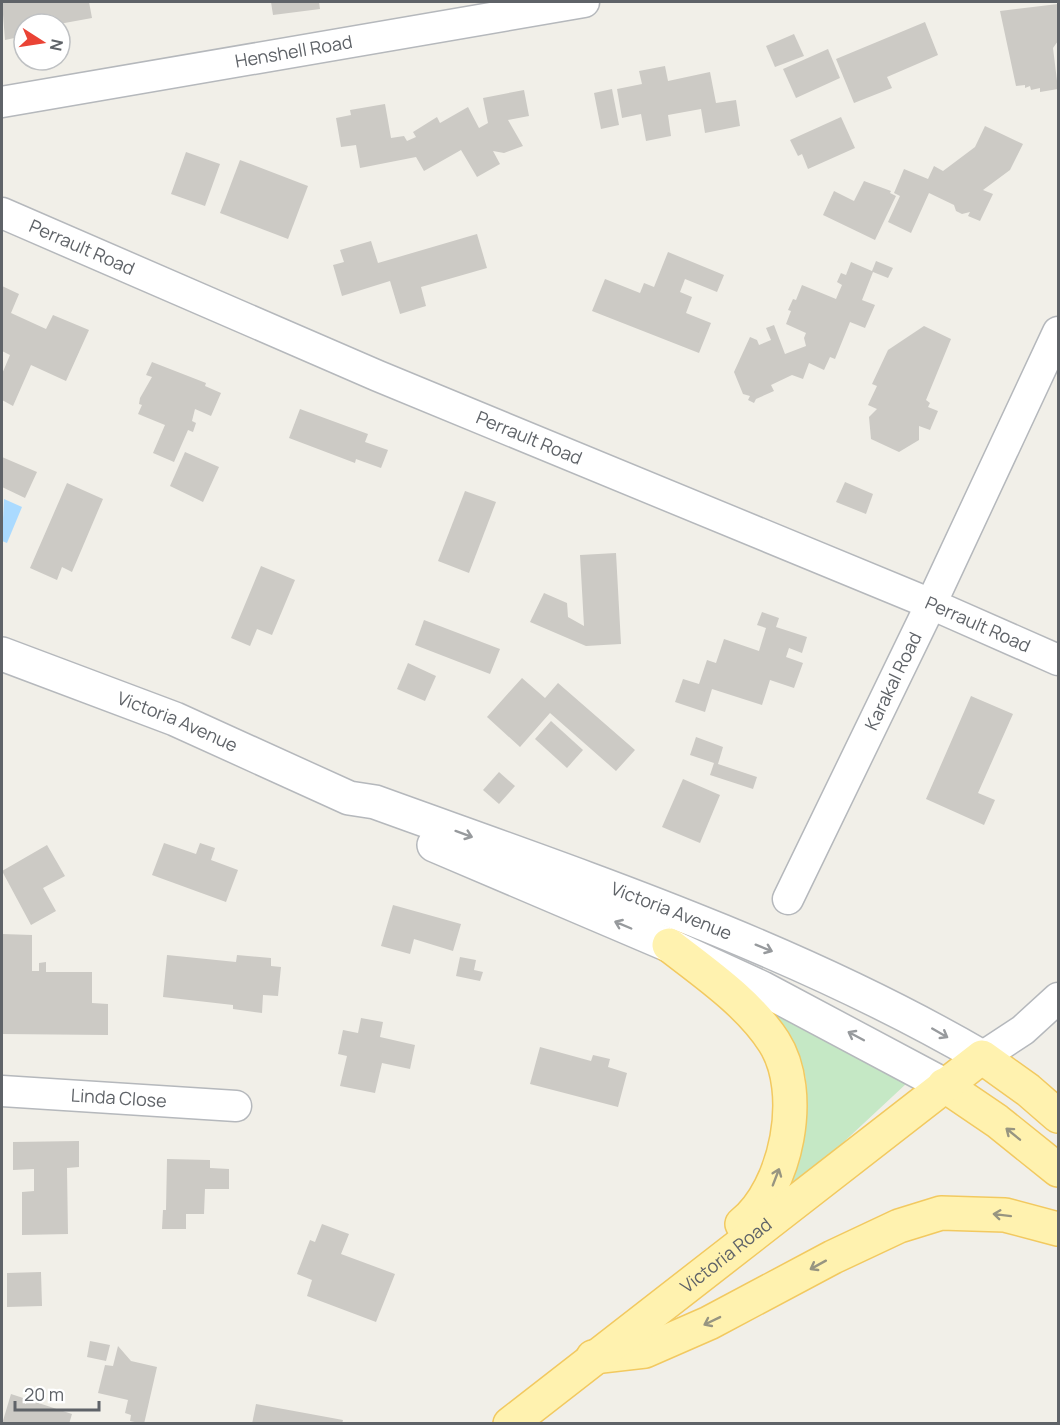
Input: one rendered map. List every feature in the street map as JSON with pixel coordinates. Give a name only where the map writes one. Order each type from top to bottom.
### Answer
[{"type":"main road","points":[[669,945],[758,1021],[775,1043],[782,1059],[786,1083],[787,1136],[783,1157],[771,1191],[756,1212],[724,1239],[703,1272]]},
{"type":"main road","points":[[982,1057],[1059,1116]]},
{"type":"main road","name":"Victoria Road","points":[[510,1424],[982,1057]]},
{"type":"main road","points":[[944,1085],[997,1121],[1059,1170]]},
{"type":"main road","points":[[592,1358],[645,1351],[746,1304],[871,1239],[899,1226],[941,1213],[1005,1215],[1059,1229]]},
{"type":"street","name":"Henshell Road","points":[[2,102],[584,2]]},
{"type":"street","name":"Perrault Road","points":[[2,213],[389,381],[931,604],[1059,660]]},
{"type":"street","name":"Karakal Road","points":[[788,898],[931,604],[1059,332]]},
{"type":"street","name":"Victoria Avenue","points":[[2,654],[175,719],[349,798],[398,810],[650,901],[734,935],[909,1015],[982,1057]]},
{"type":"street","name":"Victoria Avenue","points":[[349,798],[364,812],[402,831],[669,945],[762,988],[944,1085]]},
{"type":"street","points":[[982,1057],[1023,1030],[1059,998]]},
{"type":"street","name":"Linda Close","points":[[2,1091],[236,1106]]},
{"type":"green space","points":[[772,1012],[907,1083],[834,1151],[779,1192],[797,1142],[807,1100],[806,1080],[801,1059]]},
{"type":"water","points":[[4,499],[22,507],[7,543],[2,541]]},
{"type":"building","points":[[2,2],[89,2],[92,18],[72,22],[72,12],[12,12],[12,39],[5,40]]},
{"type":"building","points":[[271,2],[319,2],[320,9],[273,15]]},
{"type":"building","points":[[1058,4],[1058,41],[1053,48],[1058,89],[1040,92],[1040,88],[1031,90],[1030,86],[1025,88],[1025,85],[1016,86],[1000,11]]},
{"type":"building","points":[[925,22],[938,55],[887,77],[892,88],[854,103],[836,59]]},
{"type":"building","points":[[794,34],[804,56],[775,67],[766,46]]},
{"type":"building","points":[[828,49],[840,78],[796,98],[783,69]]},
{"type":"building","points":[[665,66],[668,81],[710,72],[716,103],[736,100],[740,126],[705,133],[701,109],[668,115],[671,136],[646,141],[641,114],[622,118],[617,89],[642,84],[639,71]]},
{"type":"building","points":[[612,89],[619,125],[601,129],[594,93]]},
{"type":"building","points":[[524,90],[529,116],[508,120],[523,146],[504,153],[493,151],[500,164],[477,177],[461,150],[424,171],[416,157],[360,168],[356,145],[341,147],[336,118],[351,115],[350,110],[385,104],[391,138],[404,136],[407,141],[416,137],[413,132],[437,117],[440,123],[468,107],[479,128],[488,123],[483,98]]},
{"type":"building","points":[[841,117],[855,148],[808,169],[802,154],[798,156],[790,140]]},
{"type":"building","points":[[985,126],[1023,144],[1010,170],[983,190],[993,194],[980,221],[968,216],[970,212],[962,214],[956,211],[954,205],[929,193],[911,233],[888,222],[900,196],[894,193],[904,169],[928,179],[934,166],[943,171],[975,147]]},
{"type":"building","points":[[186,152],[220,164],[205,206],[171,194]]},
{"type":"building","points":[[240,160],[308,186],[288,239],[220,213]]},
{"type":"building","points":[[864,181],[891,191],[890,193],[896,196],[875,240],[823,215],[834,191],[854,201]]},
{"type":"building","points":[[477,234],[487,268],[421,287],[426,306],[400,314],[390,281],[342,296],[333,265],[344,262],[340,250],[371,241],[378,263]]},
{"type":"building","points":[[668,252],[724,275],[717,292],[685,279],[680,292],[692,297],[686,313],[711,323],[699,353],[592,311],[605,279],[640,293],[644,283],[654,287]]},
{"type":"building","points":[[876,261],[893,268],[888,278],[873,272],[862,300],[875,305],[865,328],[850,322],[835,359],[830,357],[824,370],[809,363],[803,379],[792,375],[771,385],[774,391],[756,399],[754,403],[748,400],[750,396],[743,394],[734,372],[750,337],[757,340],[759,345],[771,340],[766,328],[774,325],[785,354],[806,346],[804,338],[806,333],[786,324],[791,311],[788,310],[793,299],[796,300],[802,285],[836,299],[842,285],[837,282],[841,273],[846,275],[851,262],[872,271]]},
{"type":"building","points":[[2,286],[19,294],[11,313],[46,329],[53,315],[89,330],[66,381],[31,365],[13,406],[2,400],[2,374],[10,355],[2,351]]},
{"type":"building","points":[[924,326],[951,339],[926,400],[930,403],[928,407],[938,411],[930,430],[919,426],[919,440],[899,452],[871,439],[869,417],[877,409],[868,405],[877,386],[872,384],[888,350]]},
{"type":"building","points":[[152,362],[206,383],[205,386],[221,393],[211,416],[195,409],[192,421],[196,423],[193,432],[188,430],[174,462],[153,453],[165,425],[138,414],[142,405],[139,404],[140,398],[152,377],[146,375]]},
{"type":"building","points":[[300,409],[368,434],[365,442],[388,450],[381,468],[356,459],[355,463],[289,438]]},
{"type":"building","points":[[185,452],[219,467],[203,502],[170,486]]},
{"type":"building","points":[[2,457],[37,472],[25,498],[2,487]]},
{"type":"building","points":[[845,482],[873,494],[866,514],[836,502]]},
{"type":"building","points":[[67,483],[103,499],[72,572],[62,567],[57,580],[30,568]]},
{"type":"building","points":[[465,491],[496,502],[469,573],[438,561]]},
{"type":"building","points":[[616,553],[621,644],[586,646],[530,622],[544,593],[567,603],[568,617],[584,626],[580,555]]},
{"type":"building","points":[[261,566],[295,580],[272,635],[257,629],[250,646],[231,638]]},
{"type":"building","points":[[762,612],[779,618],[776,627],[807,637],[802,653],[789,648],[786,657],[803,663],[794,688],[770,680],[762,705],[712,689],[705,712],[675,702],[683,679],[699,684],[707,660],[716,663],[724,639],[759,651],[766,628],[757,625]]},
{"type":"building","points":[[424,620],[500,649],[490,674],[415,645]]},
{"type":"building","points":[[408,663],[436,676],[425,701],[397,689]]},
{"type":"building","points":[[522,678],[545,698],[558,683],[635,750],[616,771],[550,713],[520,747],[487,717]]},
{"type":"building","points":[[971,696],[1013,714],[978,793],[995,800],[984,825],[926,799]]},
{"type":"building","points":[[551,721],[583,750],[567,768],[535,739]]},
{"type":"building","points":[[696,737],[723,747],[718,764],[757,777],[753,789],[710,775],[714,763],[690,755]]},
{"type":"building","points":[[499,772],[515,786],[499,804],[483,790]]},
{"type":"building","points":[[683,779],[720,795],[700,843],[662,827]]},
{"type":"building","points":[[164,843],[196,854],[200,843],[215,848],[211,860],[238,870],[226,902],[152,875]]},
{"type":"building","points":[[47,845],[65,876],[43,888],[56,911],[31,925],[2,871]]},
{"type":"building","points":[[393,905],[461,924],[453,951],[414,939],[410,954],[381,946]]},
{"type":"building","points":[[2,934],[32,935],[32,971],[39,971],[39,963],[46,962],[46,972],[92,972],[92,1003],[108,1004],[108,1035],[2,1034]]},
{"type":"building","points":[[167,955],[236,962],[237,955],[271,958],[271,966],[281,967],[278,996],[263,995],[262,1013],[233,1009],[233,1005],[163,997]]},
{"type":"building","points":[[460,957],[476,960],[474,970],[483,972],[480,981],[456,976]]},
{"type":"building","points":[[361,1018],[383,1022],[380,1037],[415,1045],[410,1069],[382,1063],[375,1093],[340,1086],[347,1056],[338,1054],[343,1030],[358,1033]]},
{"type":"building","points":[[540,1047],[591,1061],[593,1055],[610,1059],[608,1067],[627,1073],[618,1107],[530,1084]]},
{"type":"building","points":[[79,1141],[79,1167],[67,1168],[68,1234],[22,1235],[22,1192],[34,1191],[34,1169],[13,1170],[13,1142]]},
{"type":"building","points":[[167,1159],[210,1160],[210,1168],[229,1169],[229,1189],[205,1189],[204,1214],[186,1214],[186,1229],[162,1229],[163,1210],[166,1210]]},
{"type":"building","points":[[322,1224],[349,1234],[341,1254],[395,1274],[376,1322],[307,1296],[312,1280],[297,1274],[310,1240],[315,1242]]},
{"type":"building","points":[[41,1272],[42,1306],[7,1307],[7,1273]]},
{"type":"building","points":[[90,1341],[110,1345],[106,1361],[87,1357]]},
{"type":"building","points":[[118,1346],[131,1361],[157,1367],[144,1424],[130,1421],[131,1415],[125,1413],[128,1400],[98,1393],[105,1365],[113,1366]]},
{"type":"building","points":[[11,1394],[72,1414],[69,1424],[2,1424]]},
{"type":"building","points":[[256,1404],[343,1420],[342,1424],[252,1424]]}]
